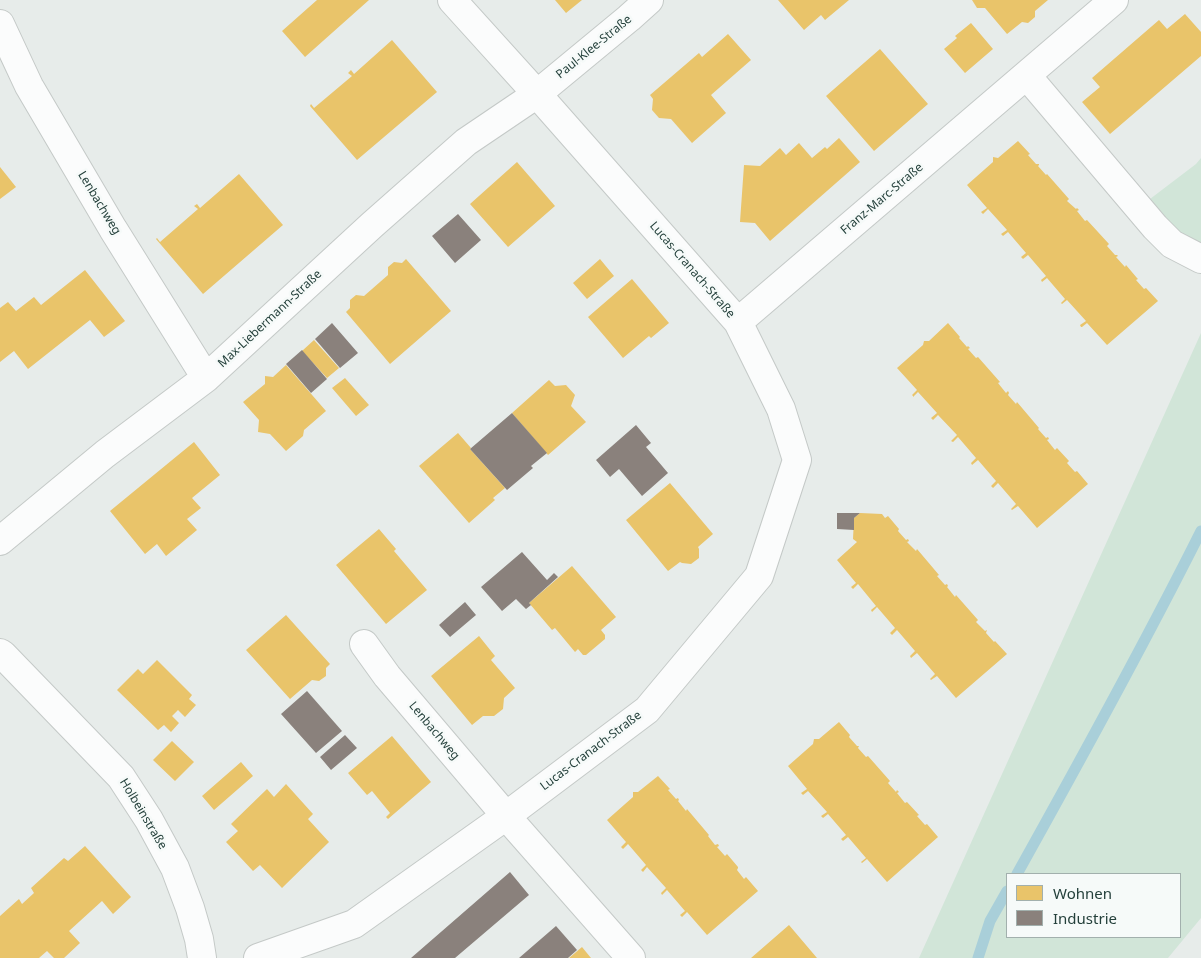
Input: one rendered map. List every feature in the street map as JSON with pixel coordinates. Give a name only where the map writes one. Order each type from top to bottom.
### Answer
[{"type":"street","name":"Lucas-Cranach-Straße","points":[[258,958],[354,924],[506,816],[647,710],[759,576],[796,460],[781,409],[738,322],[452,0]]},
{"type":"street","name":"Paul-Klee-Straße","points":[[537,94],[649,0]]},
{"type":"street","name":"Franz-Marc-Straße","points":[[738,322],[1114,0]]},
{"type":"street","name":"Lenbachweg","points":[[0,24],[34,94],[113,228],[206,378]]},
{"type":"street","points":[[1027,76],[1155,227],[1172,244],[1201,258]]},
{"type":"street","name":"Max-Liebermann-Straße","points":[[0,541],[105,454],[206,378],[372,225],[466,142],[537,94]]},
{"type":"street","name":"Lenbachweg","points":[[364,644],[387,676],[506,816]]},
{"type":"street","name":"Holbeinstraße","points":[[0,653],[121,777],[149,820],[175,868],[199,938],[202,958]]},
{"type":"street","points":[[506,816],[631,958]]},
{"type":"green space","points":[[1201,158],[1201,243],[1174,229],[1150,199],[1196,164]]},
{"type":"green space","points":[[1201,333],[1201,918],[1168,958],[919,958]]},
{"type":"building: Wohnen","points":[[317,0],[369,0],[305,57],[282,31]]},
{"type":"building: Wohnen","points":[[555,0],[582,0],[566,13]]},
{"type":"building: Wohnen","points":[[778,0],[849,0],[825,20],[821,15],[804,30]]},
{"type":"building: Wohnen","points":[[972,0],[1048,0],[1035,11],[1035,17],[1028,23],[1022,22],[1007,34],[985,8],[977,8]]},
{"type":"building: Wohnen","points":[[1185,14],[1201,32],[1201,56],[1110,134],[1082,102],[1100,87],[1092,78],[1159,20],[1167,29]]},
{"type":"building: Wohnen","points":[[971,23],[993,49],[965,73],[944,49],[957,38],[955,36]]},
{"type":"building: Wohnen","points":[[728,34],[751,60],[711,95],[726,113],[692,143],[671,119],[659,118],[652,110],[653,99],[650,95],[699,53],[702,57]]},
{"type":"building: Wohnen","points":[[392,40],[437,92],[357,160],[310,106],[311,104],[314,108],[352,76],[348,73],[351,70],[354,74]]},
{"type":"building: Wohnen","points":[[880,49],[928,104],[874,151],[826,96]]},
{"type":"building: Wohnen","points":[[839,138],[860,162],[770,241],[755,223],[740,222],[744,165],[760,166],[780,148],[786,155],[799,143],[812,158],[825,147],[827,149]]},
{"type":"building: Wohnen","points":[[1018,141],[1030,154],[1028,155],[1036,164],[1039,164],[1038,166],[1069,199],[1067,201],[1079,210],[1077,211],[1085,221],[1087,220],[1109,244],[1107,246],[1138,279],[1136,280],[1158,301],[1107,345],[1087,323],[1081,327],[1080,325],[1086,321],[1067,300],[1061,303],[1065,299],[1047,278],[1042,282],[1041,280],[1046,276],[1028,255],[1023,259],[1021,257],[1026,253],[1008,232],[1003,236],[1001,234],[1007,230],[988,209],[983,214],[981,212],[987,208],[967,185],[993,162],[993,157],[998,158]]},
{"type":"building: Wohnen","points":[[517,162],[555,206],[508,247],[470,204]]},
{"type":"building: Wohnen","points":[[0,167],[16,187],[0,199]]},
{"type":"building: Wohnen","points":[[239,174],[283,225],[203,294],[156,239],[160,242],[198,209],[194,206],[197,204],[200,208]]},
{"type":"building: Wohnen","points":[[406,259],[451,311],[390,364],[346,312],[350,308],[350,300],[356,295],[364,296],[388,275],[388,267],[394,262],[402,263]]},
{"type":"building: Wohnen","points":[[600,259],[614,276],[587,299],[573,283]]},
{"type":"building: Wohnen","points":[[85,270],[125,321],[104,337],[90,320],[28,369],[14,351],[0,362],[0,308],[8,302],[16,311],[34,297],[41,305]]},
{"type":"building: Wohnen","points":[[632,279],[669,323],[651,338],[649,336],[623,358],[588,317]]},
{"type":"building: Wohnen","points":[[948,323],[959,338],[970,348],[968,349],[976,358],[978,357],[1000,382],[998,383],[1006,393],[1008,391],[1008,395],[1016,404],[1017,402],[1046,438],[1048,437],[1049,439],[1047,440],[1055,450],[1057,448],[1069,461],[1067,463],[1088,484],[1037,528],[1018,506],[1011,509],[1016,504],[998,483],[993,488],[991,486],[996,481],[978,460],[972,465],[971,463],[976,458],[958,437],[953,442],[951,441],[957,435],[938,415],[933,420],[931,418],[937,413],[918,392],[913,397],[912,395],[917,390],[897,368],[923,345],[924,341],[929,341]]},
{"type":"building: Wohnen","points":[[314,340],[339,368],[327,378],[302,351]]},
{"type":"building: Wohnen","points":[[286,365],[326,411],[304,430],[303,436],[286,451],[270,434],[258,432],[259,420],[243,402],[265,384],[265,376],[273,377]]},
{"type":"building: Wohnen","points":[[345,378],[369,405],[356,416],[332,388]]},
{"type":"building: Wohnen","points":[[549,380],[555,386],[566,385],[575,395],[571,406],[586,422],[548,455],[512,413]]},
{"type":"building: Wohnen","points":[[458,433],[505,488],[493,498],[495,500],[469,523],[419,466]]},
{"type":"building: Wohnen","points":[[194,442],[220,475],[192,498],[201,508],[187,519],[197,530],[166,556],[157,544],[145,554],[110,511]]},
{"type":"building: Wohnen","points":[[670,483],[713,534],[698,547],[699,558],[691,564],[680,562],[668,571],[626,520]]},
{"type":"building: Wohnen","points":[[860,513],[882,514],[885,518],[888,516],[899,529],[898,531],[906,540],[908,539],[909,541],[907,542],[916,551],[917,549],[939,575],[937,576],[945,585],[947,584],[947,587],[955,597],[956,595],[978,620],[976,622],[985,631],[987,630],[986,633],[1007,654],[956,698],[937,676],[930,679],[935,674],[917,653],[911,658],[910,656],[915,651],[897,630],[892,635],[890,633],[895,628],[877,607],[872,612],[871,610],[876,606],[858,584],[853,589],[851,587],[856,583],[837,560],[857,542],[853,539],[854,518]]},
{"type":"building: Wohnen","points":[[379,529],[396,549],[394,551],[427,590],[386,624],[336,565]]},
{"type":"building: Wohnen","points":[[572,566],[616,617],[601,630],[605,635],[605,639],[586,655],[583,655],[578,649],[575,652],[555,628],[552,630],[529,603]]},
{"type":"building: Wohnen","points":[[286,615],[330,664],[326,668],[326,676],[319,681],[312,680],[290,699],[246,650]]},
{"type":"building: Wohnen","points":[[479,636],[495,656],[491,660],[515,688],[504,698],[503,709],[494,716],[483,716],[472,725],[431,676]]},
{"type":"building: Wohnen","points":[[157,660],[192,695],[189,699],[196,705],[185,717],[178,710],[172,716],[179,723],[171,732],[164,725],[158,730],[117,690],[138,669],[143,674]]},
{"type":"building: Wohnen","points":[[839,722],[850,735],[849,737],[859,746],[858,748],[866,757],[868,756],[890,781],[888,783],[896,792],[897,790],[899,792],[897,793],[905,803],[907,802],[919,815],[917,816],[938,837],[887,882],[867,859],[861,862],[866,858],[848,837],[843,841],[841,839],[846,835],[828,814],[823,818],[821,816],[827,812],[808,791],[803,795],[801,793],[807,789],[788,766],[813,744],[814,739],[819,739]]},
{"type":"building: Wohnen","points":[[392,736],[431,782],[388,819],[386,817],[390,813],[372,791],[367,795],[348,773]]},
{"type":"building: Wohnen","points":[[172,741],[194,762],[175,781],[153,760]]},
{"type":"building: Wohnen","points":[[241,762],[253,776],[214,810],[202,796]]},
{"type":"building: Wohnen","points":[[658,776],[676,799],[678,798],[678,801],[686,811],[687,809],[709,835],[715,845],[718,844],[719,846],[717,847],[725,856],[727,854],[738,867],[737,870],[744,879],[746,877],[758,891],[707,935],[687,912],[682,917],[680,915],[685,911],[667,890],[662,895],[661,893],[666,888],[647,867],[643,872],[641,870],[646,865],[628,844],[623,849],[621,847],[626,842],[607,820],[633,797],[633,792],[638,792]]},
{"type":"building: Wohnen","points":[[286,784],[313,814],[308,819],[329,842],[282,888],[260,865],[253,871],[226,842],[238,831],[231,824],[267,789],[274,797]]},
{"type":"building: Wohnen","points":[[85,846],[131,897],[113,914],[102,901],[69,931],[80,943],[64,958],[54,958],[47,951],[39,958],[0,958],[0,916],[19,899],[22,904],[34,893],[31,888],[64,858],[68,861]]},
{"type":"building: Wohnen","points":[[789,925],[817,958],[751,958]]},
{"type":"building: Wohnen","points":[[582,947],[591,958],[569,958]]},
{"type":"building: Industrie","points":[[458,214],[481,240],[455,263],[432,236]]},
{"type":"building: Industrie","points":[[332,323],[358,353],[340,368],[315,339]]},
{"type":"building: Industrie","points":[[302,350],[327,379],[311,393],[286,364]]},
{"type":"building: Industrie","points":[[512,413],[547,453],[531,466],[533,468],[507,490],[470,449]]},
{"type":"building: Industrie","points":[[636,425],[651,443],[646,447],[668,473],[642,496],[619,469],[610,477],[596,460]]},
{"type":"building: Industrie","points":[[837,513],[860,513],[854,518],[854,530],[837,529]]},
{"type":"building: Industrie","points":[[522,552],[547,580],[554,573],[558,577],[529,603],[531,605],[526,609],[516,599],[502,611],[481,587]]},
{"type":"building: Industrie","points":[[465,602],[476,615],[450,637],[439,625]]},
{"type":"building: Industrie","points":[[307,691],[342,731],[316,753],[281,714]]},
{"type":"building: Industrie","points":[[345,735],[357,748],[331,770],[320,757]]},
{"type":"building: Industrie","points":[[510,872],[529,895],[455,958],[411,958]]},
{"type":"building: Industrie","points":[[556,926],[577,950],[568,958],[519,958]]},
{"type":"waterway","points":[[1018,873],[1134,661],[1201,531]]},
{"type":"waterway","points":[[978,958],[990,921],[1006,893]]}]
